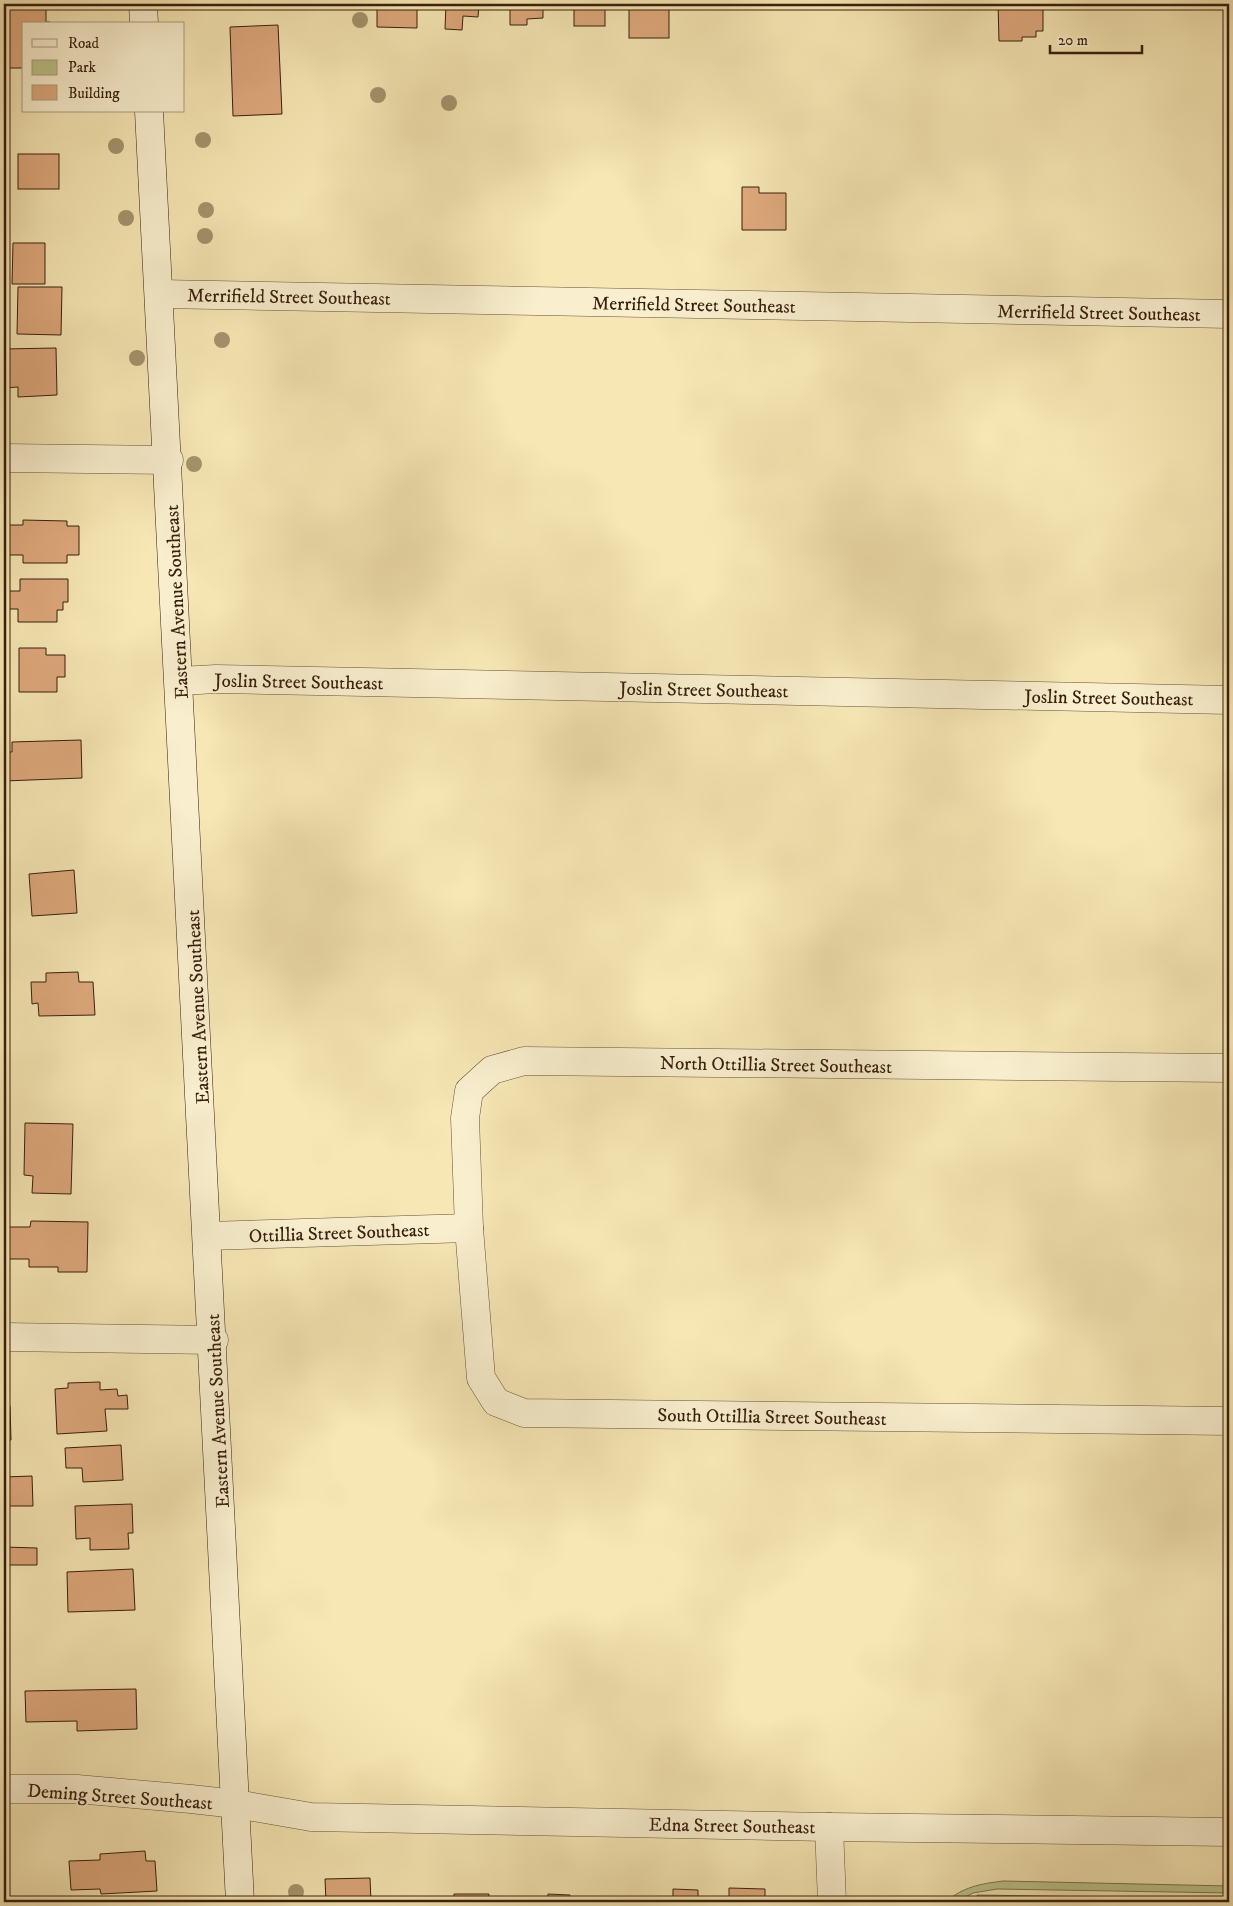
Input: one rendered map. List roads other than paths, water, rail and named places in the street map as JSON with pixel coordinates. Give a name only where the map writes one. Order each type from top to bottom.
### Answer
[{"type":"street","points":[[142,4],[144,22]]},
{"type":"street","name":"Eastern Avenue Southeast","points":[[149,112],[209,1236],[240,1902]]},
{"type":"street","name":"Merrifield Street Southeast","points":[[160,294],[1229,314]]},
{"type":"street","points":[[4,458],[169,460]]},
{"type":"street","name":"Joslin Street Southeast","points":[[180,681],[216,678],[1229,700]]},
{"type":"street","name":"North Ottillia Street Southeast","points":[[469,1228],[465,1118],[469,1091],[492,1070],[524,1061],[1229,1068]]},
{"type":"street","name":"Ottillia Street Southeast","points":[[209,1236],[469,1228]]},
{"type":"street","name":"South Ottillia Street Southeast","points":[[469,1228],[481,1378],[496,1402],[524,1413],[1229,1421]]},
{"type":"street","points":[[4,1337],[214,1340]]},
{"type":"street","name":"Deming Street Southeast","points":[[4,1789],[77,1789],[236,1804]]},
{"type":"street","name":"Edna Street Southeast","points":[[236,1804],[311,1817],[829,1827],[1229,1832]]},
{"type":"street","points":[[829,1827],[832,1902]]}]
